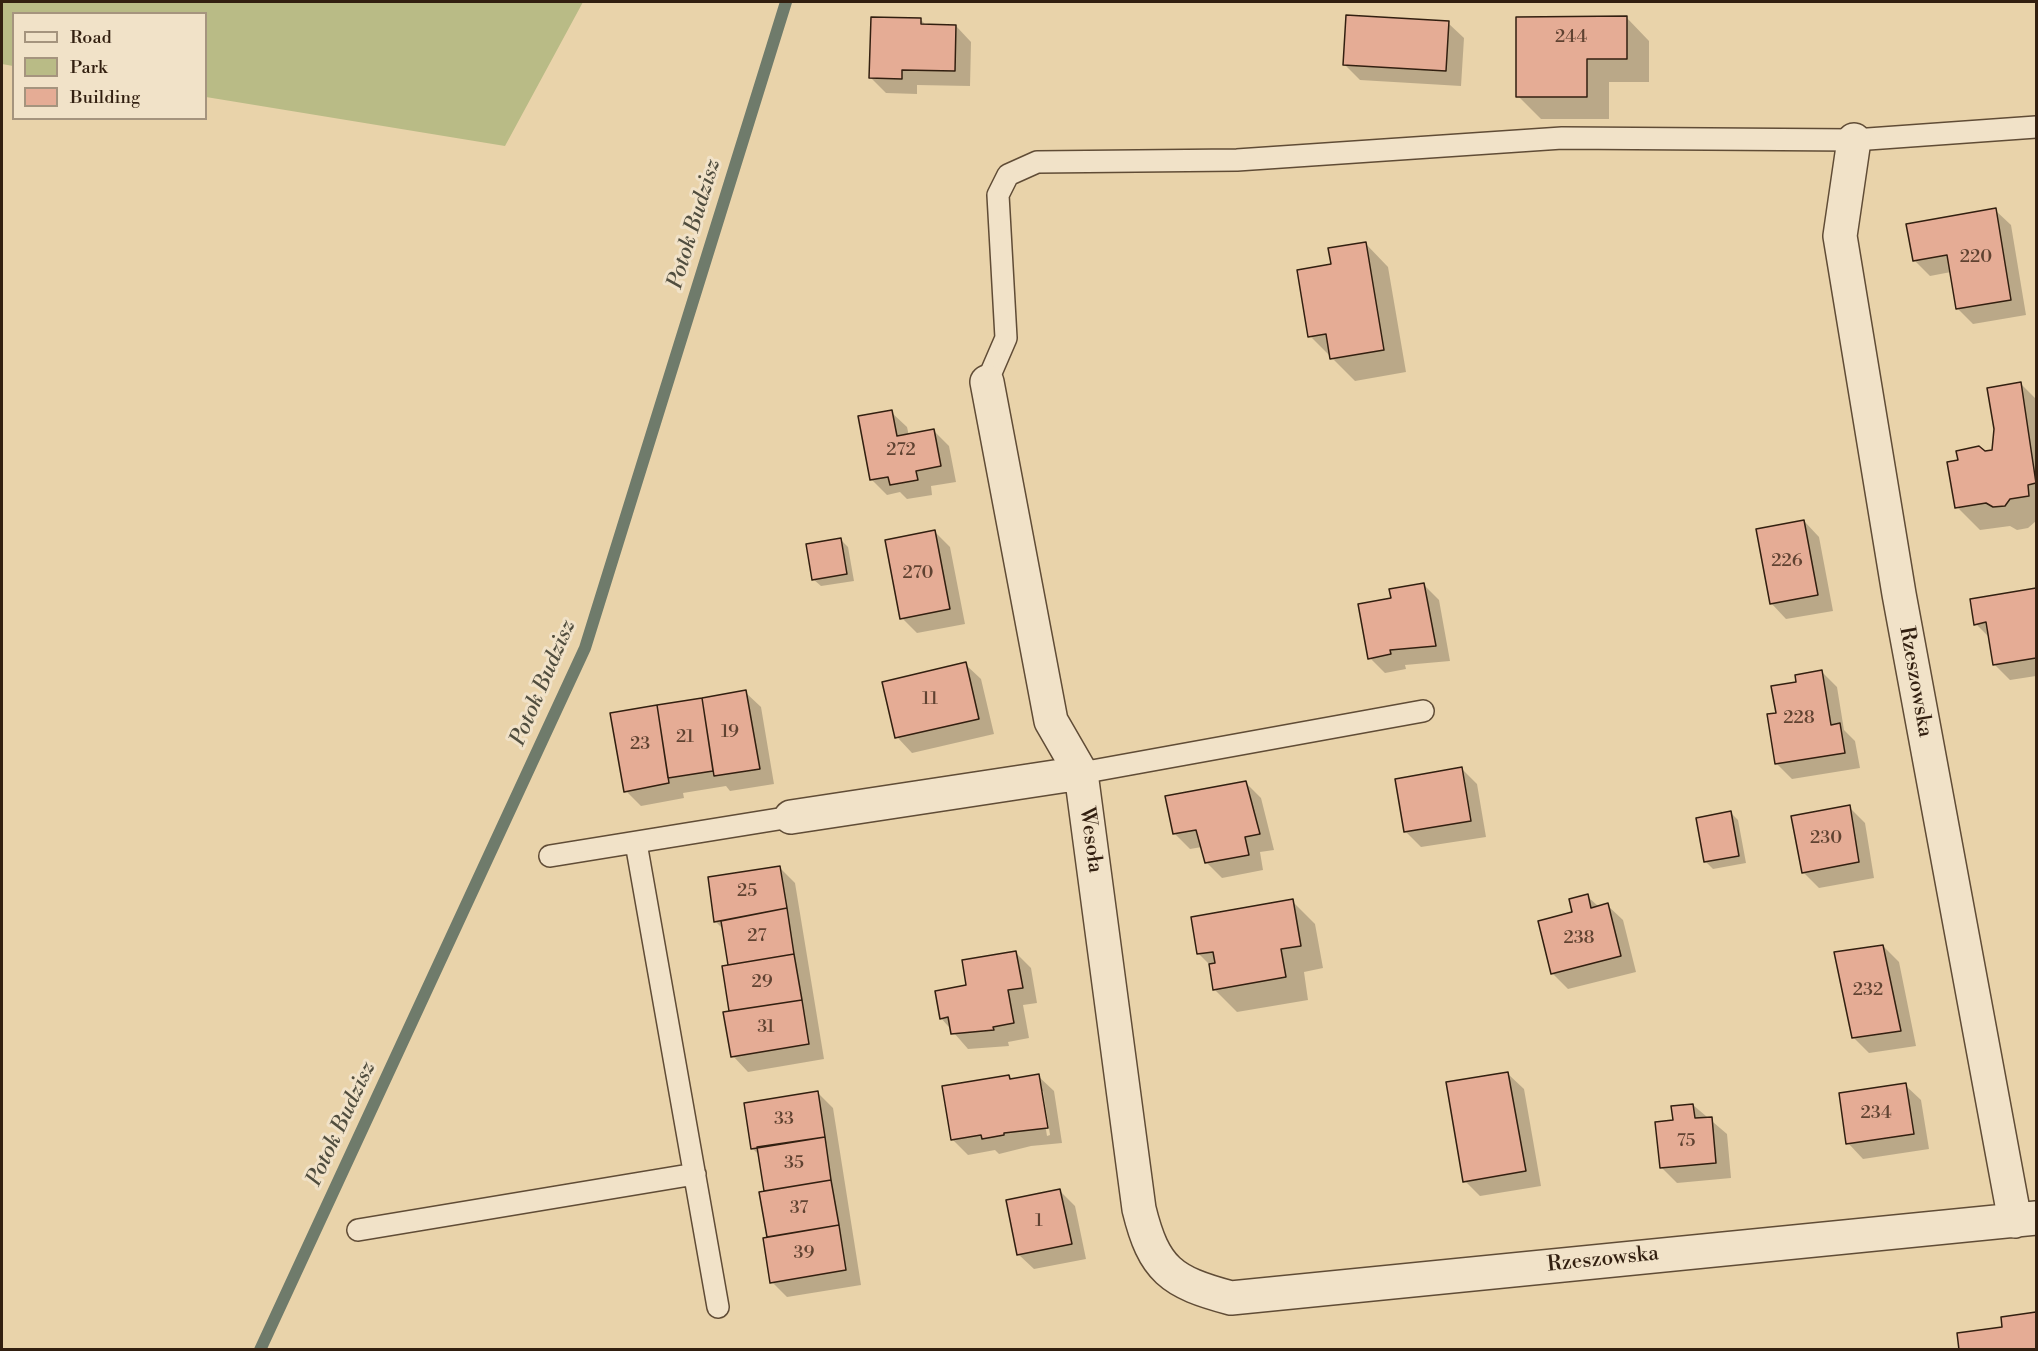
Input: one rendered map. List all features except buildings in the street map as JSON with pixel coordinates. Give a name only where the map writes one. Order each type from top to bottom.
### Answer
[{"type":"street","name":"Rzeszowska","points":[[1193,1288],[1231,1298],[2026,1219],[1899,594],[1840,236],[1854,140]]},
{"type":"street","name":"Wesoła","points":[[987,382],[1051,721],[1081,773],[1139,1209],[1147,1242],[1164,1269],[1193,1288]]},
{"type":"street","points":[[791,817],[1081,773]]},
{"type":"lane","points":[[987,382],[1006,338],[998,195],[1008,175],[1037,162],[1237,160],[1562,138],[1854,140],[2037,127]]},
{"type":"lane","points":[[1081,773],[1423,711]]},
{"type":"lane","points":[[550,856],[791,817]]},
{"type":"lane","points":[[636,843],[718,1307]]},
{"type":"lane","points":[[358,1230],[695,1174]]},
{"type":"green space","points":[[2,2],[583,2],[505,146],[207,97],[207,12],[12,12],[12,66],[2,64]]},
{"type":"waterway","name":"Potok Budzisz","points":[[260,1350],[585,648],[786,2]]}]
